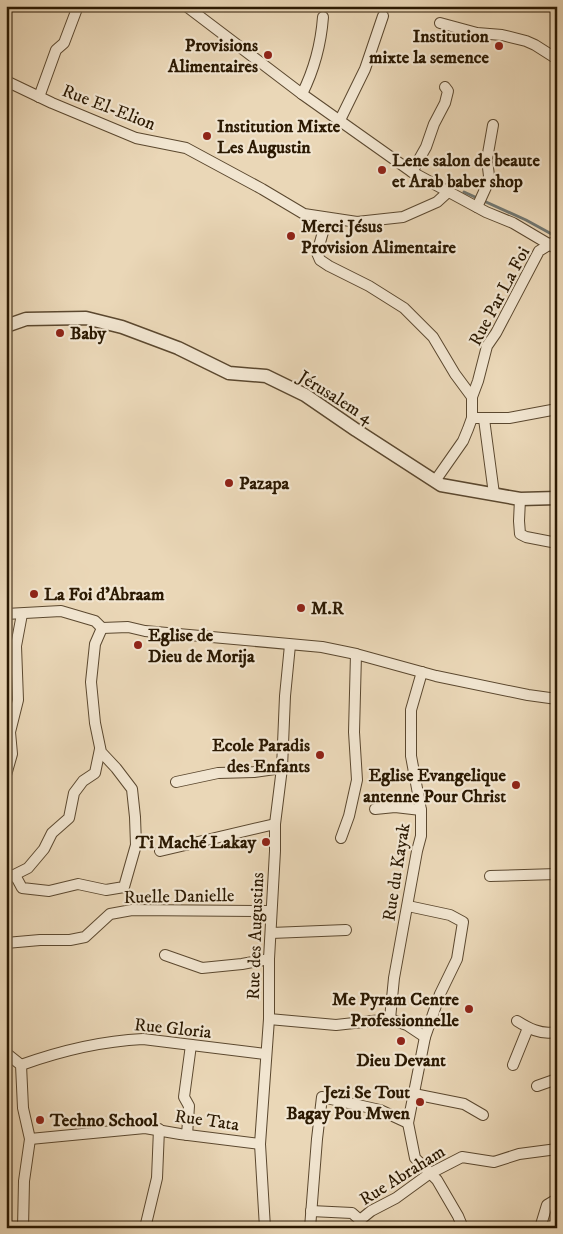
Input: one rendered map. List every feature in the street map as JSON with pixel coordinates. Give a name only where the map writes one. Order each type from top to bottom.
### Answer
[{"type":"street","points":[[39,97],[56,50],[64,44],[78,6]]},
{"type":"street","points":[[186,6],[302,94],[412,172],[554,245]]},
{"type":"street","points":[[340,120],[367,65],[383,16]]},
{"type":"street","points":[[302,94],[311,76],[321,38],[323,17]]},
{"type":"street","points":[[440,22],[477,33],[502,35],[526,41],[557,59]]},
{"type":"street","name":"Rue El-Elion","points":[[6,81],[136,138],[186,148],[304,214],[357,222],[403,218],[437,202],[448,192]]},
{"type":"street","points":[[412,172],[426,147],[434,124],[445,103],[448,91],[445,87]]},
{"type":"street","points":[[477,207],[489,176],[487,159],[493,125]]},
{"type":"street","points":[[327,218],[317,254],[320,260],[369,286],[404,308],[433,337],[472,398]]},
{"type":"street","name":"Rue Par La Foi","points":[[435,481],[463,441],[472,418],[472,398],[487,346],[496,333],[539,251],[554,245]]},
{"type":"street","name":"Jérusalem 4","points":[[6,326],[26,319],[86,318],[122,327],[178,348],[229,373],[266,376],[306,395],[441,485],[520,499],[557,498]]},
{"type":"street","points":[[472,418],[518,417],[557,409]]},
{"type":"street","points":[[484,419],[494,494]]},
{"type":"street","points":[[520,499],[520,534],[557,543]]},
{"type":"street","points":[[6,614],[53,610],[95,621],[102,628],[128,627],[145,631],[322,647],[422,672],[528,695],[557,699]]},
{"type":"street","points":[[6,775],[12,754],[10,732],[18,700],[16,646],[22,614]]},
{"type":"street","points":[[100,749],[95,773],[83,781],[74,793],[69,818],[52,833],[44,849],[28,868],[11,877],[22,888],[49,890],[78,884],[106,890],[124,887],[136,845],[135,817],[132,789],[101,752],[95,723],[92,682],[95,644],[102,628]]},
{"type":"street","name":"Rue des Augustins","points":[[265,1228],[260,1144],[269,1019],[269,960],[275,824],[282,768],[285,696],[290,645]]},
{"type":"street","points":[[341,838],[357,780],[354,732],[356,654]]},
{"type":"street","name":"Rue du Kayak","points":[[390,1019],[394,978],[421,836],[421,810],[411,756],[411,710],[422,672]]},
{"type":"street","points":[[176,782],[218,774],[282,768]]},
{"type":"street","points":[[375,809],[395,807],[421,810]]},
{"type":"street","points":[[160,851],[275,824]]},
{"type":"street","points":[[490,876],[557,874]]},
{"type":"street","points":[[408,906],[450,915],[463,922],[457,959],[440,994],[425,1037],[408,1123],[415,1158],[437,1180],[463,1228]]},
{"type":"street","name":"Ruelle Danielle","points":[[6,943],[70,940],[85,937],[110,914],[132,910],[271,912]]},
{"type":"street","points":[[271,933],[346,930]]},
{"type":"street","points":[[165,955],[202,968],[269,960]]},
{"type":"street","points":[[269,1019],[336,1025],[390,1019],[407,1024],[425,1037]]},
{"type":"street","points":[[517,1021],[528,1028],[548,1034],[556,1031]]},
{"type":"street","points":[[513,1065],[528,1028]]},
{"type":"street","name":"Rue Gloria","points":[[21,1066],[87,1046],[143,1038],[265,1054]]},
{"type":"street","points":[[187,1135],[189,1106],[184,1097],[191,1045]]},
{"type":"street","points":[[6,1053],[21,1066],[23,1108],[30,1139],[24,1181],[24,1228]]},
{"type":"street","points":[[538,1086],[557,1078]]},
{"type":"street","points":[[414,1094],[464,1104],[483,1115]]},
{"type":"street","points":[[310,1228],[322,1097],[380,1110],[408,1123]]},
{"type":"street","name":"Rue Tata","points":[[30,1139],[145,1128],[260,1144]]},
{"type":"street","points":[[145,1228],[156,1178],[159,1129]]},
{"type":"street","name":"Rue Abraham","points":[[360,1224],[371,1212],[396,1198],[430,1174],[462,1157],[494,1162],[519,1154],[557,1149]]},
{"type":"street","points":[[540,1228],[547,1205],[557,1199]]},
{"type":"street","points":[[311,1212],[352,1213],[360,1224]]},
{"type":"waterway","points":[[464,192],[526,220],[557,237]]},
{"type":"place","name":"Institution mixte la semence","points":[[499,46]]},
{"type":"place","name":"Provisions Alimentaires","points":[[268,55]]},
{"type":"place","name":"Institution Mixte Les Augustin","points":[[207,136]]},
{"type":"place","name":"Lene salon de beaute et Arab baber shop","points":[[382,170]]},
{"type":"place","name":"Merci Jésus Provision Alimentaire","points":[[291,236]]},
{"type":"place","name":"Baby","points":[[60,333]]},
{"type":"place","name":"Pazapa","points":[[229,483]]},
{"type":"place","name":"La Foi d'Abraam","points":[[34,594]]},
{"type":"place","name":"M.R","points":[[301,608]]},
{"type":"place","name":"Eglise de Dieu de Morija","points":[[138,645]]},
{"type":"place","name":"Ecole Paradis des Enfants","points":[[320,755]]},
{"type":"place","name":"Eglise Evangelique antenne Pour Christ","points":[[516,785]]},
{"type":"place","name":"Ti Maché Lakay","points":[[266,842]]},
{"type":"place","name":"Me Pyram Centre Professionnelle","points":[[469,1009]]},
{"type":"place","name":"Dieu Devant","points":[[401,1041]]},
{"type":"place","name":"Jezi Se Tout Bagay Pou Mwen","points":[[420,1102]]},
{"type":"place","name":"Techno School","points":[[40,1120]]}]
